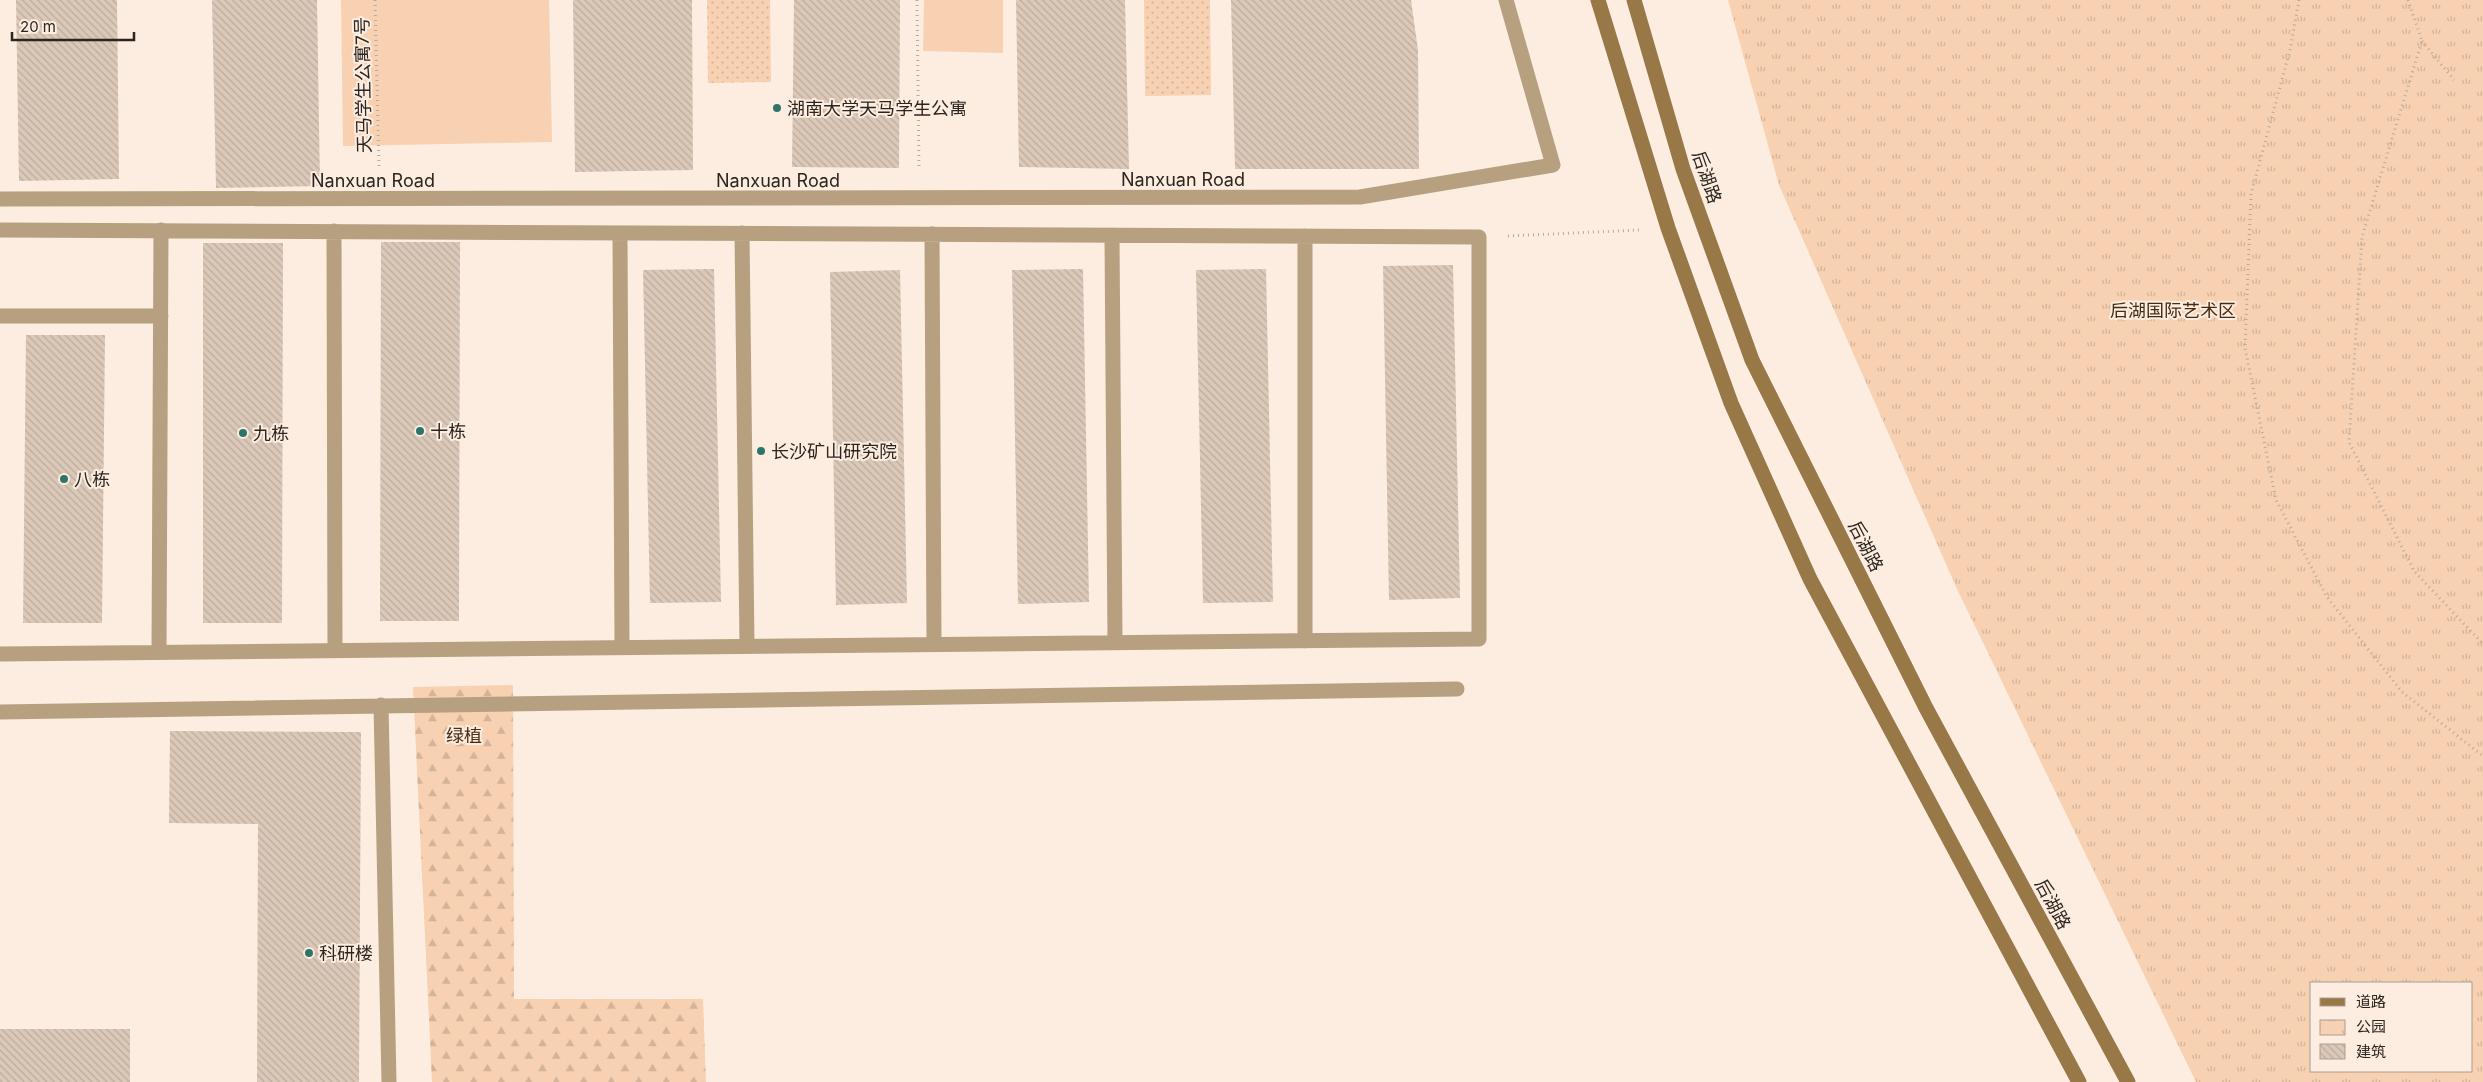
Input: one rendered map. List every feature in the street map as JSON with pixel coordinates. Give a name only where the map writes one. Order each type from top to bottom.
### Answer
[{"type":"main road","points":[[1598,0],[1668,228],[1731,403],[1810,580],[2079,1082]]},
{"type":"main road","name":"后湖路","points":[[1634,0],[1683,169],[1752,360],[1926,708],[2128,1082]]},
{"type":"street","name":"Nanxuan Road","points":[[0,198],[920,199],[1360,197],[1553,165],[1506,0]]},
{"type":"street","points":[[0,230],[1480,238],[1479,639],[0,654]]},
{"type":"street","points":[[159,652],[161,230]]},
{"type":"street","points":[[334,232],[335,650]]},
{"type":"street","points":[[620,233],[622,647]]},
{"type":"street","points":[[742,233],[747,646]]},
{"type":"street","points":[[932,234],[934,644]]},
{"type":"street","points":[[1112,235],[1115,642]]},
{"type":"street","points":[[1305,236],[1305,641]]},
{"type":"street","points":[[0,316],[161,316]]},
{"type":"street","points":[[0,712],[1457,689]]},
{"type":"street","points":[[381,705],[389,1082]]},
{"type":"path","name":"天马学生公寓7号","points":[[375,0],[379,199]]},
{"type":"path","points":[[917,0],[920,199]]},
{"type":"path","points":[[2299,0],[2290,50],[2251,194],[2245,348],[2276,500],[2327,598],[2402,692],[2483,756]]},
{"type":"path","points":[[2408,0],[2422,41],[2454,80]]},
{"type":"path","points":[[2422,41],[2362,238],[2349,442],[2414,571],[2483,644]]},
{"type":"path","points":[[1480,238],[1668,228]]},
{"type":"green space","points":[[341,0],[549,0],[552,142],[343,146]]},
{"type":"green space","points":[[707,0],[770,0],[771,82],[708,83]]},
{"type":"green space","points":[[924,0],[1003,0],[1003,53],[923,51]]},
{"type":"green space","points":[[1144,0],[1210,0],[1211,95],[1145,96]]},
{"type":"green space","name":"后湖国际艺术区","points":[[1728,0],[2483,0],[2483,1082],[2196,1082],[1957,589],[1779,185]]},
{"type":"green space","name":"绿植","points":[[513,685],[514,999],[703,999],[706,1082],[432,1082],[413,687]]},
{"type":"building","points":[[16,0],[117,0],[119,179],[19,181]]},
{"type":"building","points":[[212,0],[317,0],[320,186],[216,188]]},
{"type":"building","points":[[573,0],[692,0],[693,170],[575,172]]},
{"type":"building","points":[[794,0],[900,0],[899,168],[792,167]]},
{"type":"building","points":[[1016,0],[1125,0],[1129,169],[1019,167]]},
{"type":"building","points":[[1231,0],[1411,0],[1418,50],[1419,169],[1235,169]]},
{"type":"building","name":"十栋","points":[[381,242],[460,242],[459,621],[380,621]]},
{"type":"building","name":"九栋","points":[[203,243],[283,243],[282,623],[203,623]]},
{"type":"building","points":[[1453,265],[1460,598],[1389,600],[1383,266]]},
{"type":"building","points":[[714,269],[721,602],[650,603],[643,270]]},
{"type":"building","points":[[1083,269],[1089,602],[1018,604],[1012,270]]},
{"type":"building","points":[[1266,269],[1273,602],[1203,603],[1196,270]]},
{"type":"building","points":[[900,270],[907,603],[836,605],[830,272]]},
{"type":"building","name":"八栋","points":[[26,335],[105,335],[102,623],[23,623]]},
{"type":"building","name":"科研楼","points":[[170,731],[361,732],[359,1082],[257,1082],[258,824],[169,823]]},
{"type":"building","points":[[0,1029],[130,1029],[130,1082],[0,1082]]},
{"type":"place","name":"湖南大学天马学生公寓","points":[[777,108]]},
{"type":"place","name":"十栋","points":[[420,431]]},
{"type":"place","name":"九栋","points":[[243,433]]},
{"type":"place","name":"长沙矿山研究院","points":[[761,451]]},
{"type":"place","name":"八栋","points":[[64,479]]},
{"type":"place","name":"科研楼","points":[[309,953]]}]
